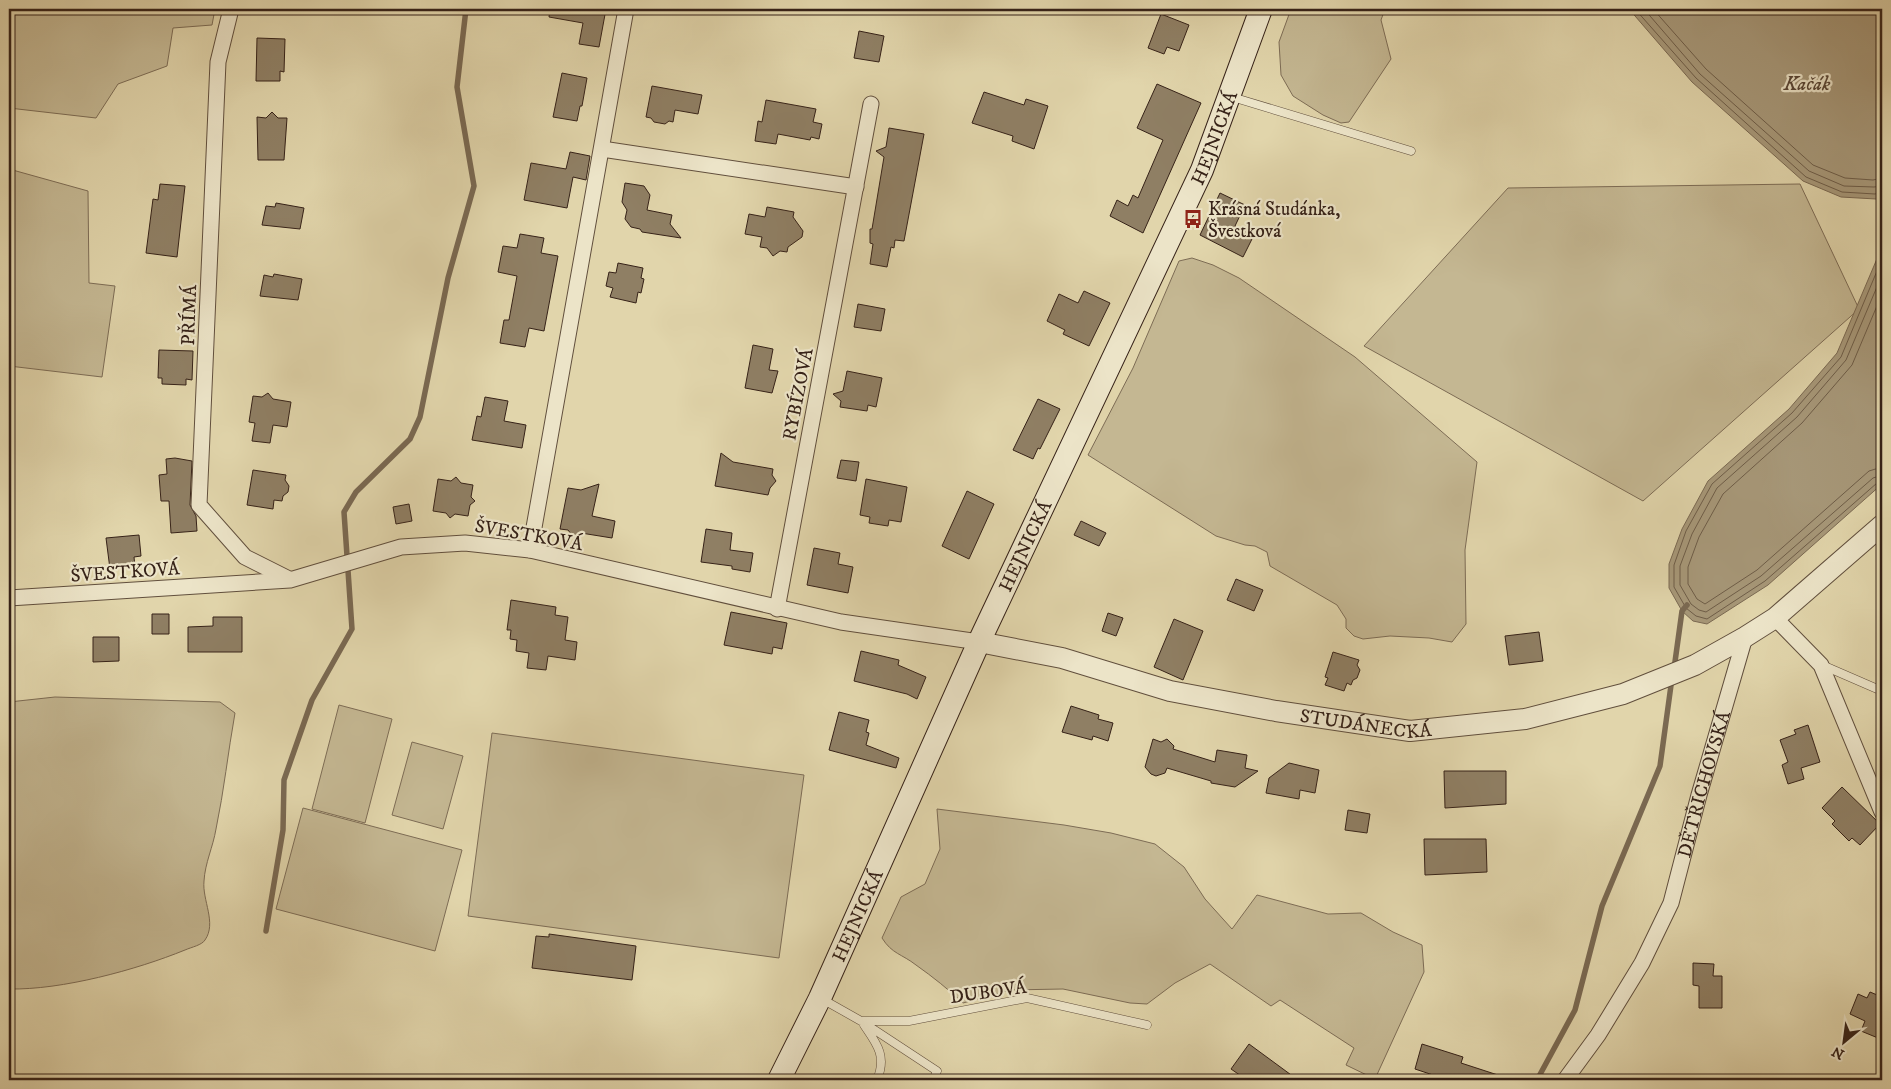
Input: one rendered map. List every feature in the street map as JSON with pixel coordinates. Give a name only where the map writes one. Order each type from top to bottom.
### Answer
[{"type":"main road","name":"HEJNICKÁ","points":[[779,1080],[820,998],[980,642],[1202,170],[1261,9]]},
{"type":"street","name":"PŘÍMÁ","points":[[231,9],[218,62],[200,505],[245,558],[290,580]]},
{"type":"street","points":[[530,550],[626,9]]},
{"type":"street","name":"RYBÍZOVÁ","points":[[777,609],[871,104]]},
{"type":"street","points":[[602,149],[856,188]]},
{"type":"street","points":[[1745,637],[1775,618],[1882,525]]},
{"type":"street","name":"ŠVESTKOVÁ","points":[[9,598],[290,580],[401,547],[465,542],[530,550],[777,609],[841,622],[980,642]]},
{"type":"street","points":[[1775,618],[1820,665],[1882,812]]},
{"type":"street","name":"STUDÁNECKÁ","points":[[980,642],[1062,658],[1170,692],[1276,711],[1410,731],[1524,719],[1624,694],[1695,665],[1745,637]]},
{"type":"street","name":"DĚTŘICHOVSKÁ","points":[[1565,1080],[1598,1035],[1642,963],[1671,904],[1745,637]]},
{"type":"lane","points":[[1230,96],[1411,150]]},
{"type":"lane","points":[[1820,665],[1882,691]]},
{"type":"lane","points":[[820,998],[861,1021],[937,1071],[933,1080]]},
{"type":"lane","name":"DUBOVÁ","points":[[861,1021],[908,1021],[1027,998],[1147,1025]]},
{"type":"lane","points":[[861,1021],[879,1047],[882,1069],[877,1080]]},
{"type":"shaded area","points":[[9,9],[215,9],[212,25],[173,28],[167,66],[118,84],[96,118],[9,108]]},
{"type":"shaded area","points":[[1291,9],[1385,9],[1381,20],[1391,59],[1349,122],[1341,123],[1323,115],[1293,96],[1281,75],[1279,42]]},
{"type":"shaded area","points":[[9,169],[88,191],[89,283],[115,286],[102,377],[9,366]]},
{"type":"shaded area","points":[[1800,184],[1859,309],[1643,501],[1364,346],[1508,188]]},
{"type":"shaded area","points":[[1192,258],[1213,265],[1239,278],[1355,357],[1477,462],[1465,550],[1466,624],[1452,642],[1429,638],[1390,636],[1363,639],[1354,636],[1346,628],[1346,619],[1337,605],[1270,566],[1267,552],[1255,546],[1245,545],[1216,536],[1088,455],[1133,368],[1179,261]]},
{"type":"shaded area","points":[[55,697],[220,702],[235,713],[219,815],[205,874],[204,888],[210,926],[202,943],[144,965],[75,982],[52,986],[9,989],[9,702]]},
{"type":"shaded area","points":[[339,705],[392,719],[365,823],[312,809]]},
{"type":"shaded area","points":[[492,733],[804,775],[779,958],[468,916]]},
{"type":"shaded area","points":[[412,742],[463,756],[443,829],[392,815]]},
{"type":"shaded area","points":[[303,808],[462,850],[435,951],[276,909]]},
{"type":"shaded area","points":[[937,809],[1064,825],[1111,833],[1155,844],[1184,867],[1205,899],[1232,929],[1257,895],[1328,914],[1361,913],[1393,932],[1422,945],[1424,972],[1375,1079],[1346,1065],[1354,1048],[1280,1000],[1271,1006],[1210,964],[1175,983],[1147,1004],[1130,1003],[1063,989],[1010,990],[963,1003],[911,961],[893,951],[882,938],[901,897],[925,884],[940,849]]},
{"type":"water","name":"Kačák","points":[[1629,9],[1882,9],[1882,196],[1876,199],[1841,197],[1803,181],[1692,82]]},
{"type":"water","points":[[1882,251],[1882,484],[1768,585],[1707,624],[1693,621],[1682,611],[1669,588],[1669,564],[1682,529],[1708,481],[1789,409],[1837,353],[1879,254]]},
{"type":"building","points":[[550,9],[606,9],[599,47],[579,44],[583,23],[549,17]]},
{"type":"building","points":[[1161,14],[1189,25],[1179,51],[1167,47],[1164,54],[1148,48]]},
{"type":"building","points":[[859,31],[884,36],[879,62],[854,58]]},
{"type":"building","points":[[257,38],[285,39],[284,72],[280,71],[280,81],[256,81]]},
{"type":"building","points":[[562,73],[587,78],[577,121],[553,117]]},
{"type":"building","points":[[1157,84],[1201,103],[1143,233],[1110,216],[1117,200],[1128,206],[1133,195],[1138,198],[1163,140],[1137,128]]},
{"type":"building","points":[[652,86],[702,95],[698,114],[675,110],[673,122],[669,121],[665,124],[654,122],[651,118],[646,117]]},
{"type":"building","points":[[984,92],[1024,105],[1026,99],[1048,106],[1034,149],[1012,141],[1013,136],[972,123]]},
{"type":"building","points":[[766,100],[816,109],[813,122],[822,124],[819,139],[811,137],[810,140],[778,134],[776,144],[755,141],[758,121],[762,122]]},
{"type":"building","points":[[272,112],[278,118],[287,118],[284,160],[258,160],[257,117],[266,118]]},
{"type":"building","points":[[889,128],[924,134],[904,241],[895,240],[894,248],[891,247],[887,267],[870,264],[873,244],[870,243],[870,229],[872,229],[884,157],[876,151],[886,147]]},
{"type":"building","points":[[570,152],[590,156],[586,180],[573,177],[567,208],[524,200],[531,163],[566,169]]},
{"type":"building","points":[[625,183],[644,186],[650,195],[647,210],[672,215],[670,224],[681,238],[642,232],[640,229],[631,227],[625,219],[627,210],[622,202]]},
{"type":"building","points":[[160,184],[185,186],[177,257],[146,253],[153,199],[158,200]]},
{"type":"building","points":[[1220,193],[1245,205],[1235,226],[1254,235],[1243,257],[1200,235]]},
{"type":"building","points":[[276,203],[304,208],[300,229],[262,225],[266,206],[275,207]]},
{"type":"building","points":[[767,207],[794,212],[793,217],[803,231],[802,237],[788,247],[787,252],[780,251],[773,256],[767,248],[760,247],[762,237],[745,234],[749,214],[765,217]]},
{"type":"building","points":[[520,234],[544,238],[541,253],[558,256],[544,331],[529,328],[525,347],[500,343],[504,320],[509,320],[517,276],[498,272],[503,246],[517,248]]},
{"type":"building","points":[[618,263],[643,268],[641,278],[644,279],[641,293],[638,292],[636,303],[610,297],[613,288],[606,286],[609,272],[616,273]]},
{"type":"building","points":[[274,274],[302,279],[298,300],[260,296],[264,275],[273,277]]},
{"type":"building","points":[[1084,291],[1110,303],[1089,346],[1063,334],[1065,330],[1047,321],[1059,294],[1078,303]]},
{"type":"building","points":[[858,304],[885,309],[881,331],[854,327]]},
{"type":"building","points":[[753,345],[773,349],[769,370],[778,371],[772,393],[745,388]]},
{"type":"building","points":[[159,350],[193,351],[192,380],[186,379],[186,385],[162,384],[162,378],[158,378]]},
{"type":"building","points":[[847,371],[882,378],[876,407],[868,405],[867,411],[840,407],[841,401],[833,394],[843,391]]},
{"type":"building","points":[[268,393],[273,399],[291,402],[287,427],[273,425],[270,443],[252,441],[255,423],[249,422],[253,396],[262,397]]},
{"type":"building","points":[[485,397],[508,401],[504,421],[526,425],[522,448],[472,440],[477,416],[481,417]]},
{"type":"building","points":[[1038,399],[1060,409],[1033,459],[1013,450]]},
{"type":"building","points":[[721,453],[733,462],[773,469],[772,475],[776,481],[770,488],[768,495],[715,486]]},
{"type":"building","points":[[175,458],[192,461],[190,505],[196,516],[197,531],[171,533],[169,501],[161,501],[159,475],[167,474],[166,459]]},
{"type":"building","points":[[841,460],[859,462],[856,481],[837,478]]},
{"type":"building","points":[[253,470],[286,475],[285,480],[289,486],[288,492],[283,496],[282,501],[274,500],[273,509],[247,505]]},
{"type":"building","points":[[456,477],[461,483],[473,485],[471,497],[475,501],[470,505],[468,516],[455,514],[450,518],[446,513],[433,511],[438,479],[451,481]]},
{"type":"building","points":[[866,479],[907,487],[901,522],[889,520],[888,526],[869,523],[870,517],[860,515]]},
{"type":"building","points":[[599,484],[592,516],[615,521],[612,538],[581,533],[575,539],[568,530],[560,529],[568,488],[581,490]]},
{"type":"building","points":[[967,491],[994,504],[969,559],[942,546]]},
{"type":"building","points":[[409,504],[412,521],[396,524],[393,507]]},
{"type":"building","points":[[1081,521],[1106,533],[1099,546],[1074,535]]},
{"type":"building","points":[[706,529],[732,533],[730,550],[753,553],[750,572],[732,569],[732,566],[701,562]]},
{"type":"building","points":[[139,535],[141,556],[134,557],[135,567],[110,569],[106,538]]},
{"type":"building","points":[[814,548],[840,553],[838,564],[853,567],[848,593],[807,585]]},
{"type":"building","points":[[1236,579],[1263,590],[1254,611],[1227,600]]},
{"type":"building","points":[[511,600],[556,607],[555,615],[568,617],[565,640],[577,642],[575,660],[548,656],[546,670],[527,668],[529,653],[516,651],[517,640],[510,639],[511,630],[507,630]]},
{"type":"building","points":[[731,612],[787,623],[782,649],[773,647],[772,654],[724,645]]},
{"type":"building","points":[[1108,613],[1123,618],[1116,636],[1102,631]]},
{"type":"building","points":[[152,614],[169,614],[169,634],[152,634]]},
{"type":"building","points":[[213,617],[242,617],[242,652],[188,652],[188,627],[213,626]]},
{"type":"building","points":[[1174,619],[1203,631],[1183,680],[1154,667]]},
{"type":"building","points":[[1539,632],[1543,661],[1509,665],[1505,636]]},
{"type":"building","points":[[93,637],[119,637],[119,661],[93,662]]},
{"type":"building","points":[[861,651],[899,660],[898,665],[926,677],[917,699],[907,694],[854,681]]},
{"type":"building","points":[[1333,652],[1359,660],[1357,665],[1360,670],[1357,678],[1353,680],[1351,685],[1347,683],[1344,691],[1325,685],[1328,678],[1325,677]]},
{"type":"building","points":[[1071,706],[1099,715],[1098,719],[1113,723],[1108,741],[1093,736],[1092,740],[1062,732]]},
{"type":"building","points":[[839,712],[869,720],[866,732],[869,733],[866,745],[899,758],[896,768],[829,750]]},
{"type":"building","points":[[1808,725],[1820,762],[1801,768],[1804,779],[1788,784],[1782,765],[1788,762],[1780,740],[1796,734],[1794,730]]},
{"type":"building","points":[[1153,739],[1161,742],[1167,739],[1174,746],[1173,749],[1215,762],[1217,750],[1247,755],[1245,768],[1258,771],[1235,787],[1211,783],[1211,781],[1167,768],[1165,773],[1156,776],[1151,774],[1145,767]]},
{"type":"building","points":[[1289,763],[1319,770],[1315,793],[1300,790],[1299,799],[1266,793],[1269,778]]},
{"type":"building","points":[[1444,771],[1506,771],[1506,804],[1445,808]]},
{"type":"building","points":[[1842,787],[1880,824],[1860,845],[1852,838],[1849,841],[1832,824],[1835,821],[1822,808]]},
{"type":"building","points":[[1348,810],[1370,814],[1367,833],[1345,830]]},
{"type":"building","points":[[1424,839],[1486,839],[1487,872],[1425,875]]},
{"type":"building","points":[[549,934],[636,946],[632,980],[532,968],[536,936],[549,937]]},
{"type":"building","points":[[1693,963],[1714,964],[1713,976],[1722,976],[1722,1008],[1699,1008],[1699,986],[1693,985]]},
{"type":"building","points":[[1870,992],[1882,997],[1882,1028],[1878,1038],[1861,1031],[1865,1021],[1850,1014],[1858,994],[1867,998]]},
{"type":"building","points":[[1249,1044],[1298,1080],[1247,1080],[1231,1069]]},
{"type":"building","points":[[1422,1044],[1463,1057],[1461,1063],[1504,1077],[1504,1080],[1448,1080],[1415,1069]]},
{"type":"waterway","points":[[266,931],[283,830],[284,780],[312,700],[352,629],[344,512],[356,492],[410,439],[420,417],[448,278],[474,186],[457,87],[466,9]]},
{"type":"waterway","points":[[1674,669],[1682,611],[1687,605]]},
{"type":"waterway","points":[[1537,1080],[1575,1010],[1602,906],[1660,766],[1672,678]]},
{"type":"place","name":"Krásná Studánka, Švestková","points":[[1193,219]]}]
